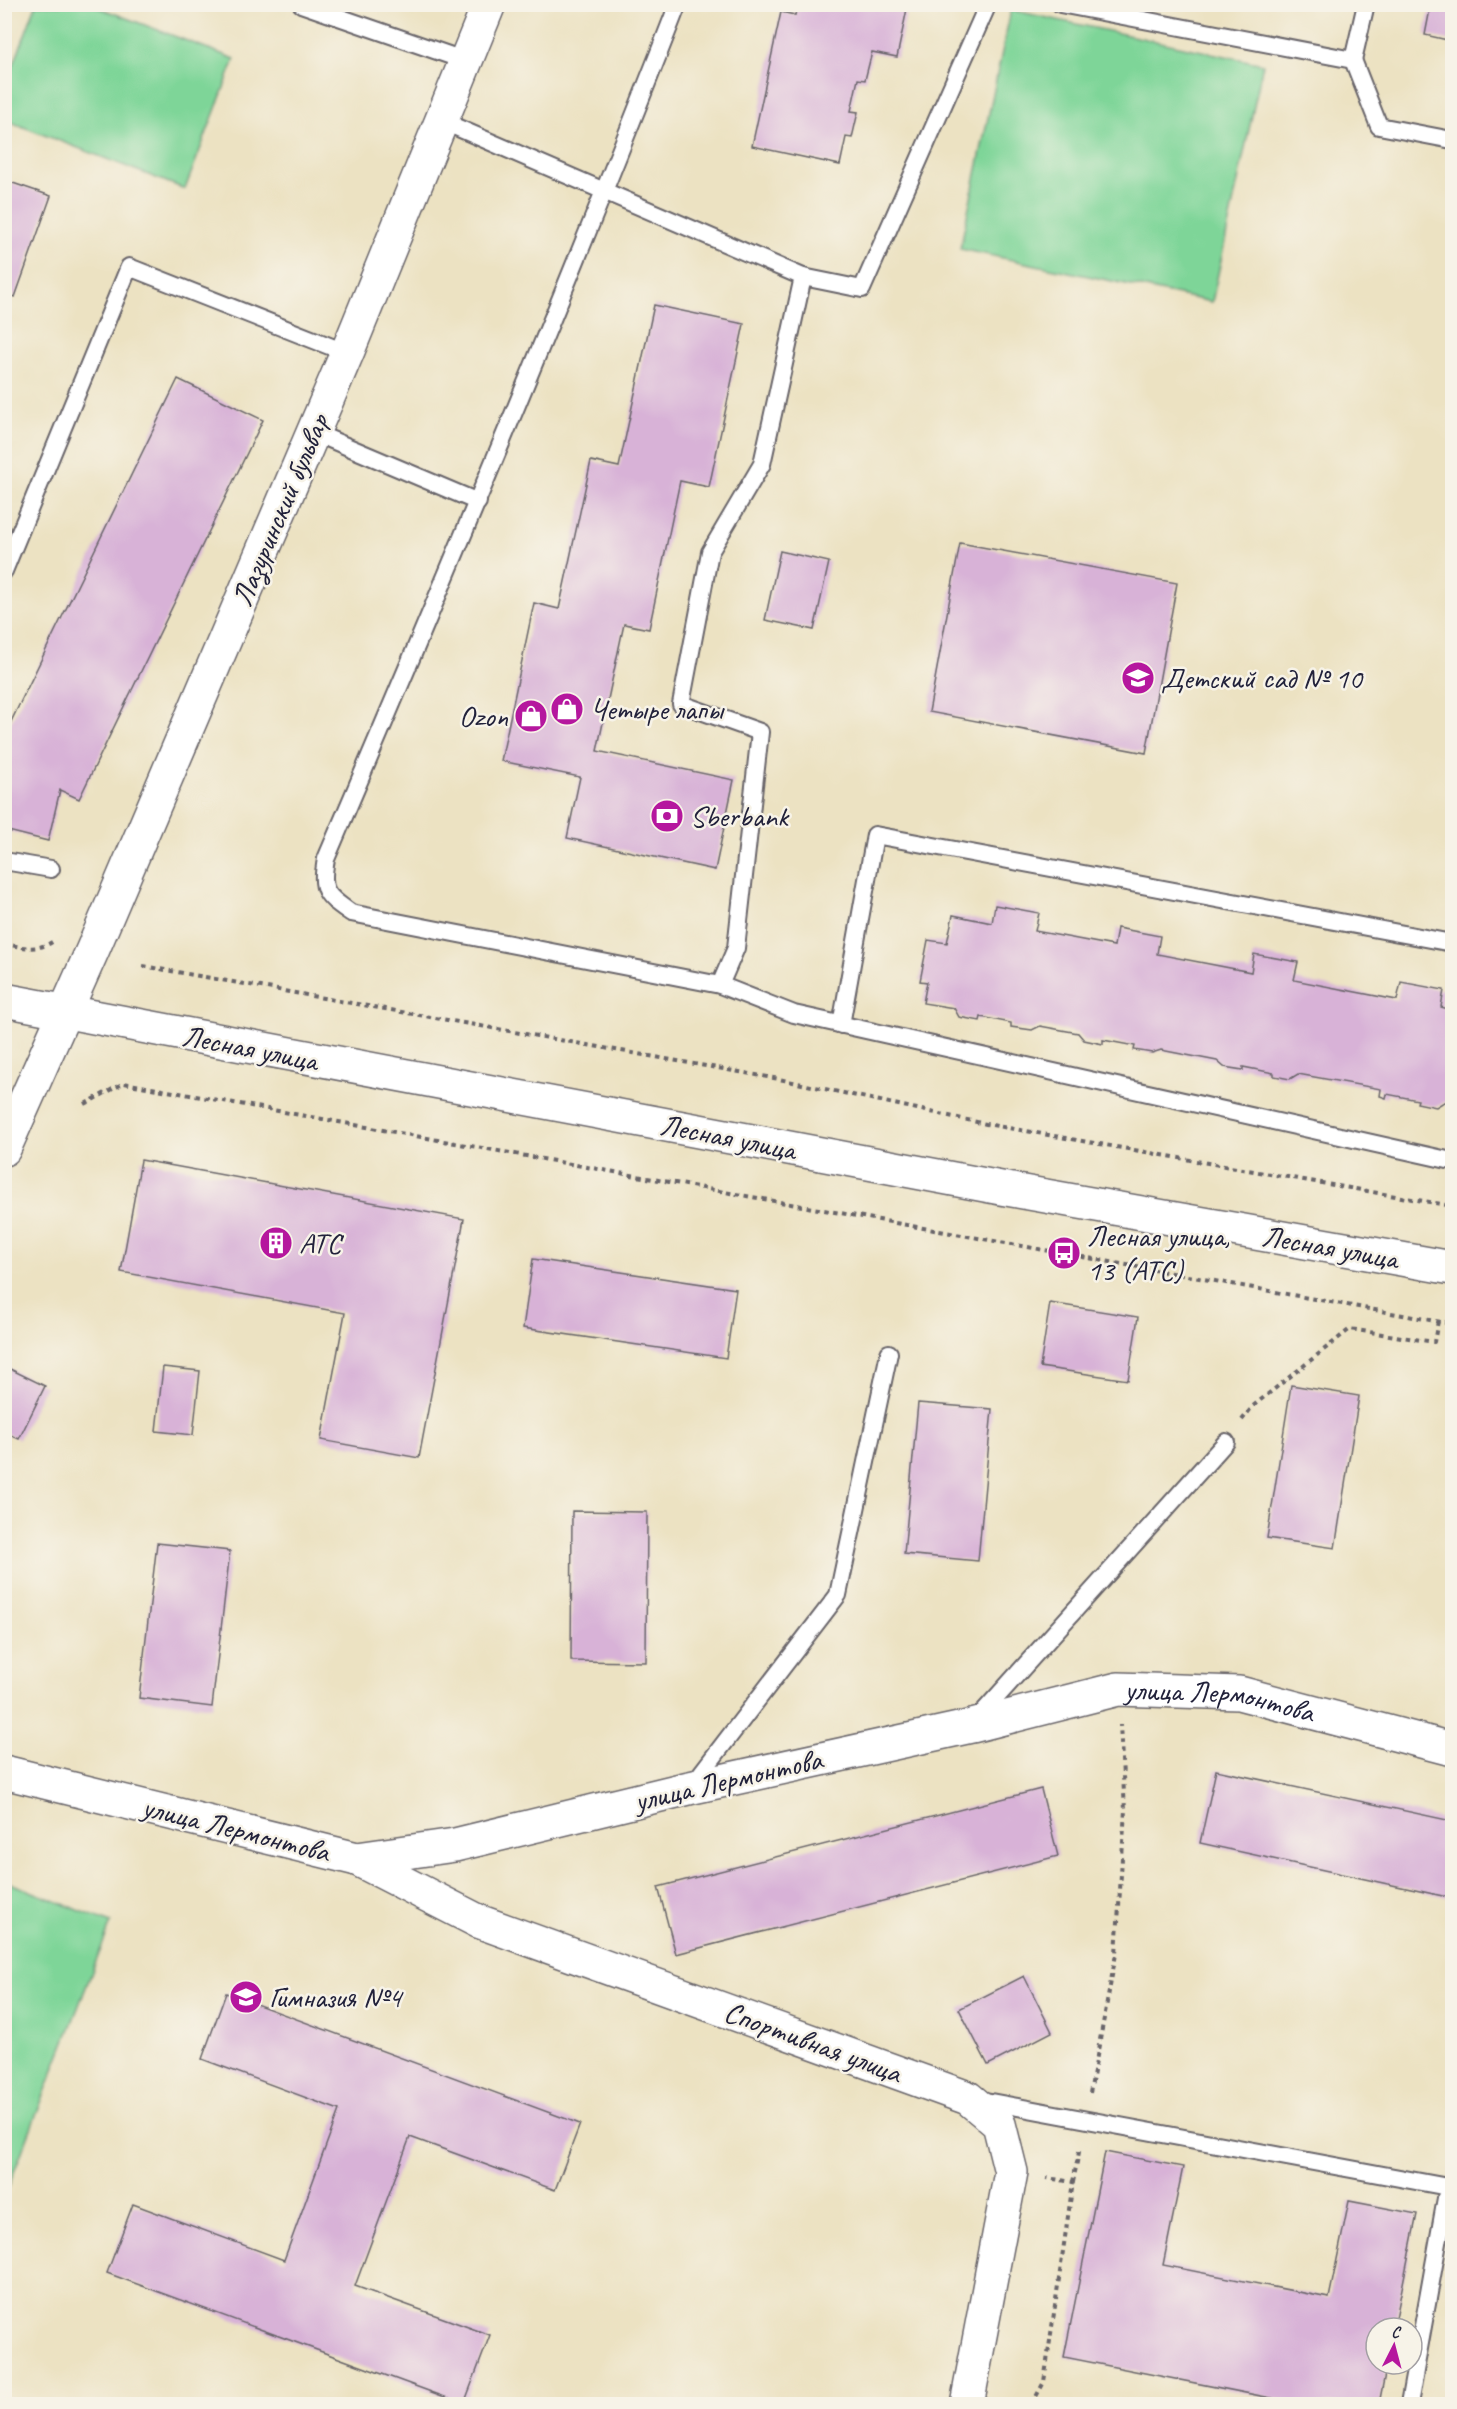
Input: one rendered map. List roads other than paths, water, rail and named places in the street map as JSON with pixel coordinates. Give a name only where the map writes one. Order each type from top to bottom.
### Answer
[{"type":"street","name":"Лазуринский бульвар","points":[[64,1013],[347,353],[489,4]]},
{"type":"street","name":"Лесная улица","points":[[4,1000],[1053,1197],[1452,1268]]},
{"type":"street","points":[[4,1149],[64,1013]]},
{"type":"street","name":"улица Лермонтова","points":[[4,1772],[357,1859],[455,1845],[689,1788],[972,1726],[1118,1689],[1239,1693],[1452,1749]]},
{"type":"street","name":"Спортивная улица","points":[[357,1859],[478,1921],[968,2097],[999,2124],[1011,2172],[967,2404]]},
{"type":"lane","points":[[301,4],[466,60]]},
{"type":"lane","points":[[678,4],[605,192],[478,502],[326,860],[325,890],[332,899],[351,913],[720,985],[794,1014],[1452,1161]]},
{"type":"lane","points":[[442,121],[803,277],[862,289],[988,4]]},
{"type":"lane","points":[[1060,4],[1353,60]]},
{"type":"lane","points":[[1366,4],[1353,60],[1379,126],[1452,140]]},
{"type":"lane","points":[[4,570],[129,267],[347,353]]},
{"type":"lane","points":[[720,985],[736,948],[760,732],[681,704],[710,552],[762,464],[803,277]]},
{"type":"lane","points":[[313,432],[478,502]]},
{"type":"lane","points":[[841,1025],[875,835],[1452,943]]},
{"type":"lane","points":[[4,861],[51,869]]},
{"type":"lane","points":[[689,1788],[838,1595],[889,1353]]},
{"type":"lane","points":[[972,1726],[1226,1442]]},
{"type":"lane","points":[[968,2097],[1084,2121],[1448,2187],[1409,2404]]},
{"type":"place","name":"Детский сад № 10","points":[[1138,678]]},
{"type":"place","name":"Четыре лапы","points":[[567,709]]},
{"type":"place","name":"Ozon","points":[[531,716]]},
{"type":"place","name":"Sberbank","points":[[667,816]]},
{"type":"place","name":"АТС","points":[[276,1243]]},
{"type":"place","name":"Лесная улица, 13 (АТС)","points":[[1064,1253]]},
{"type":"place","name":"Гимназия №4","points":[[246,1997]]}]
